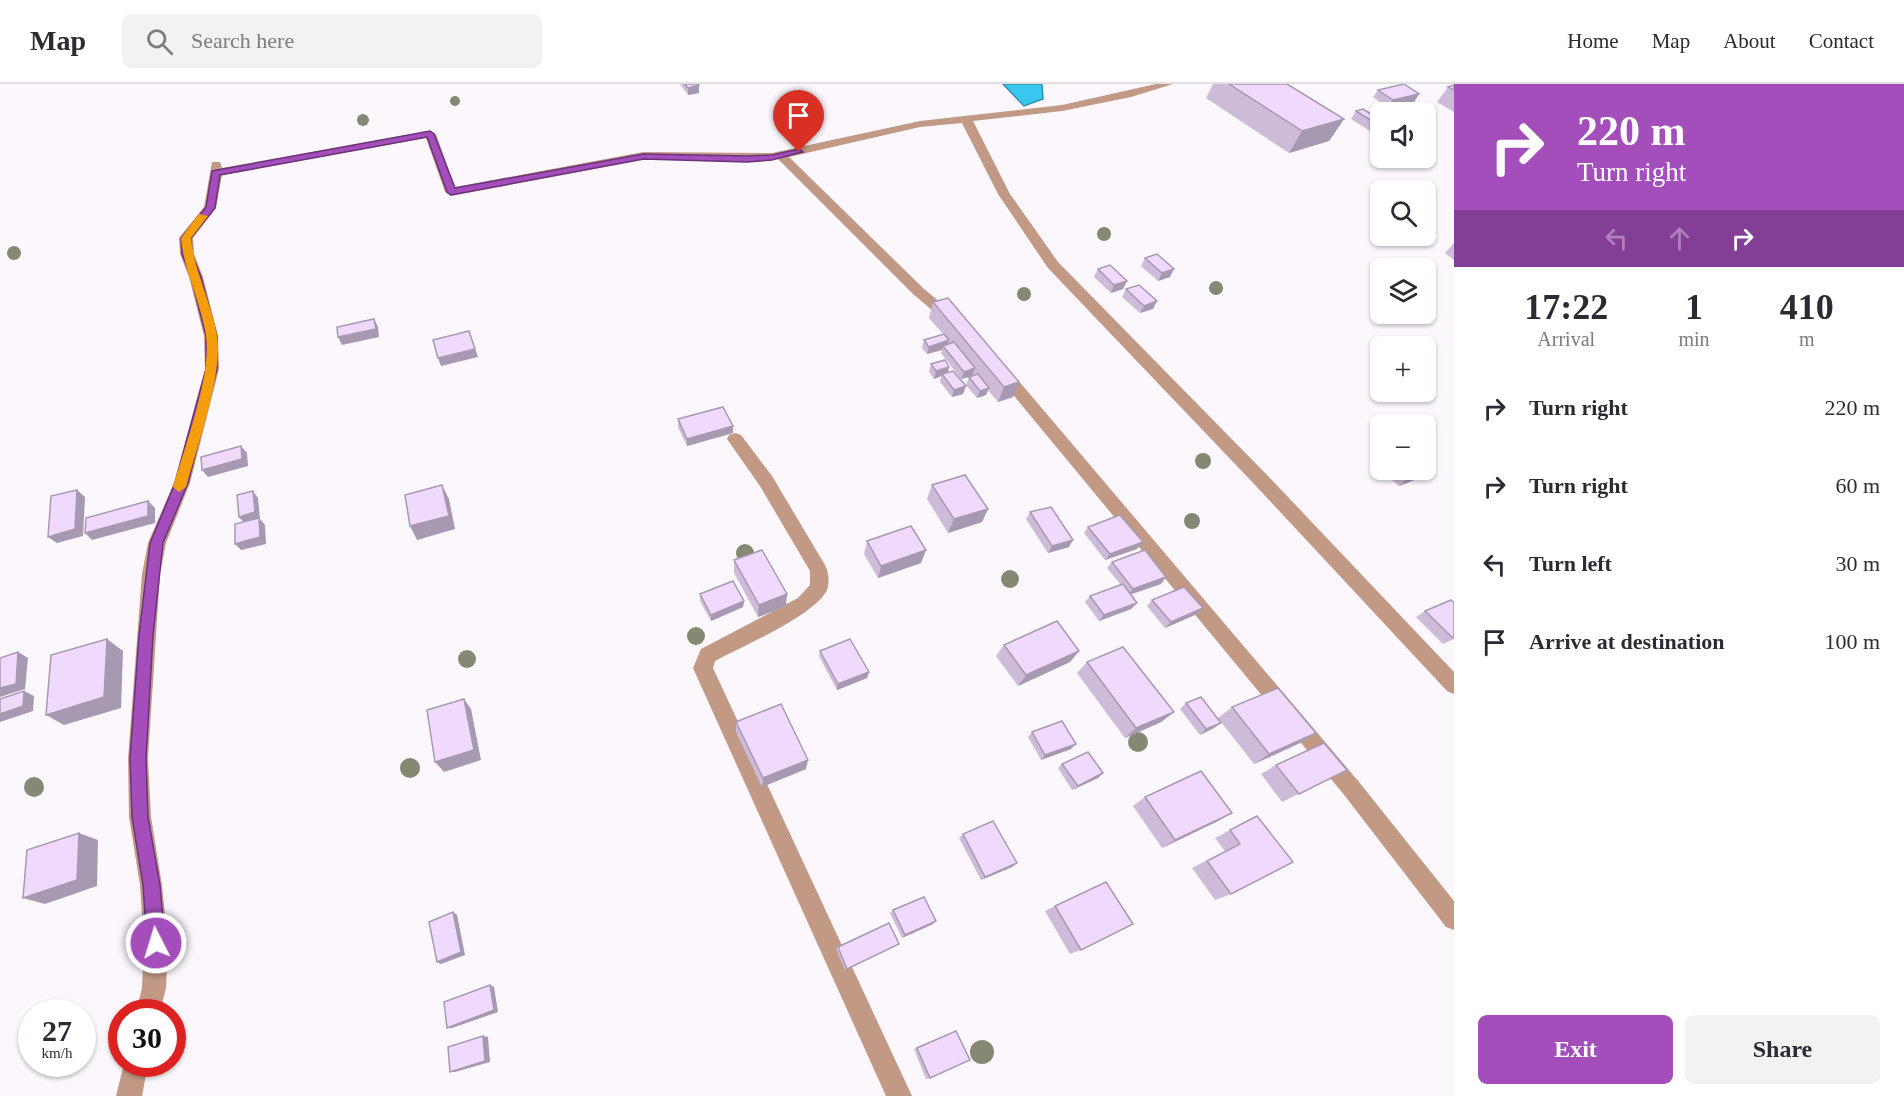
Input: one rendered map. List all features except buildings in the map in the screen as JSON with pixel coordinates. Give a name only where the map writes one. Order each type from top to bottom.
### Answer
[{"type":"street","points":[[151,999],[154,988],[156,943],[151,885],[140,817],[138,758],[146,635],[157,543],[182,483],[212,369],[211,336],[196,277],[187,254],[186,238],[210,208],[216,169],[430,134],[451,192],[643,156],[747,159],[781,156],[920,124],[1062,108],[1168,84]]},
{"type":"street","points":[[966,119],[1004,194],[1053,265],[1286,506],[1454,685]]},
{"type":"street","points":[[781,156],[918,291],[963,328]]},
{"type":"street","points":[[987,354],[1352,789],[1454,919]]},
{"type":"street","points":[[735,439],[766,481],[819,570],[819,588],[804,604],[708,655],[703,668],[899,1096]]},
{"type":"street","points":[[129,1096],[133,1077]]},
{"type":"water","points":[[1003,84],[1042,84],[1043,99],[1024,106]]},
{"type":"slow traffic","points":[[179,487],[182,483],[212,369],[211,336],[196,277],[187,254],[186,238],[203,216]]},
{"type":"route","points":[[156,943],[151,885],[140,817],[138,758],[146,635],[157,543],[168,511],[182,483],[212,369],[211,336],[196,277],[187,254],[186,238],[210,208],[215,188],[215,173],[430,134],[451,192],[643,156],[747,159],[799,152]]}]
